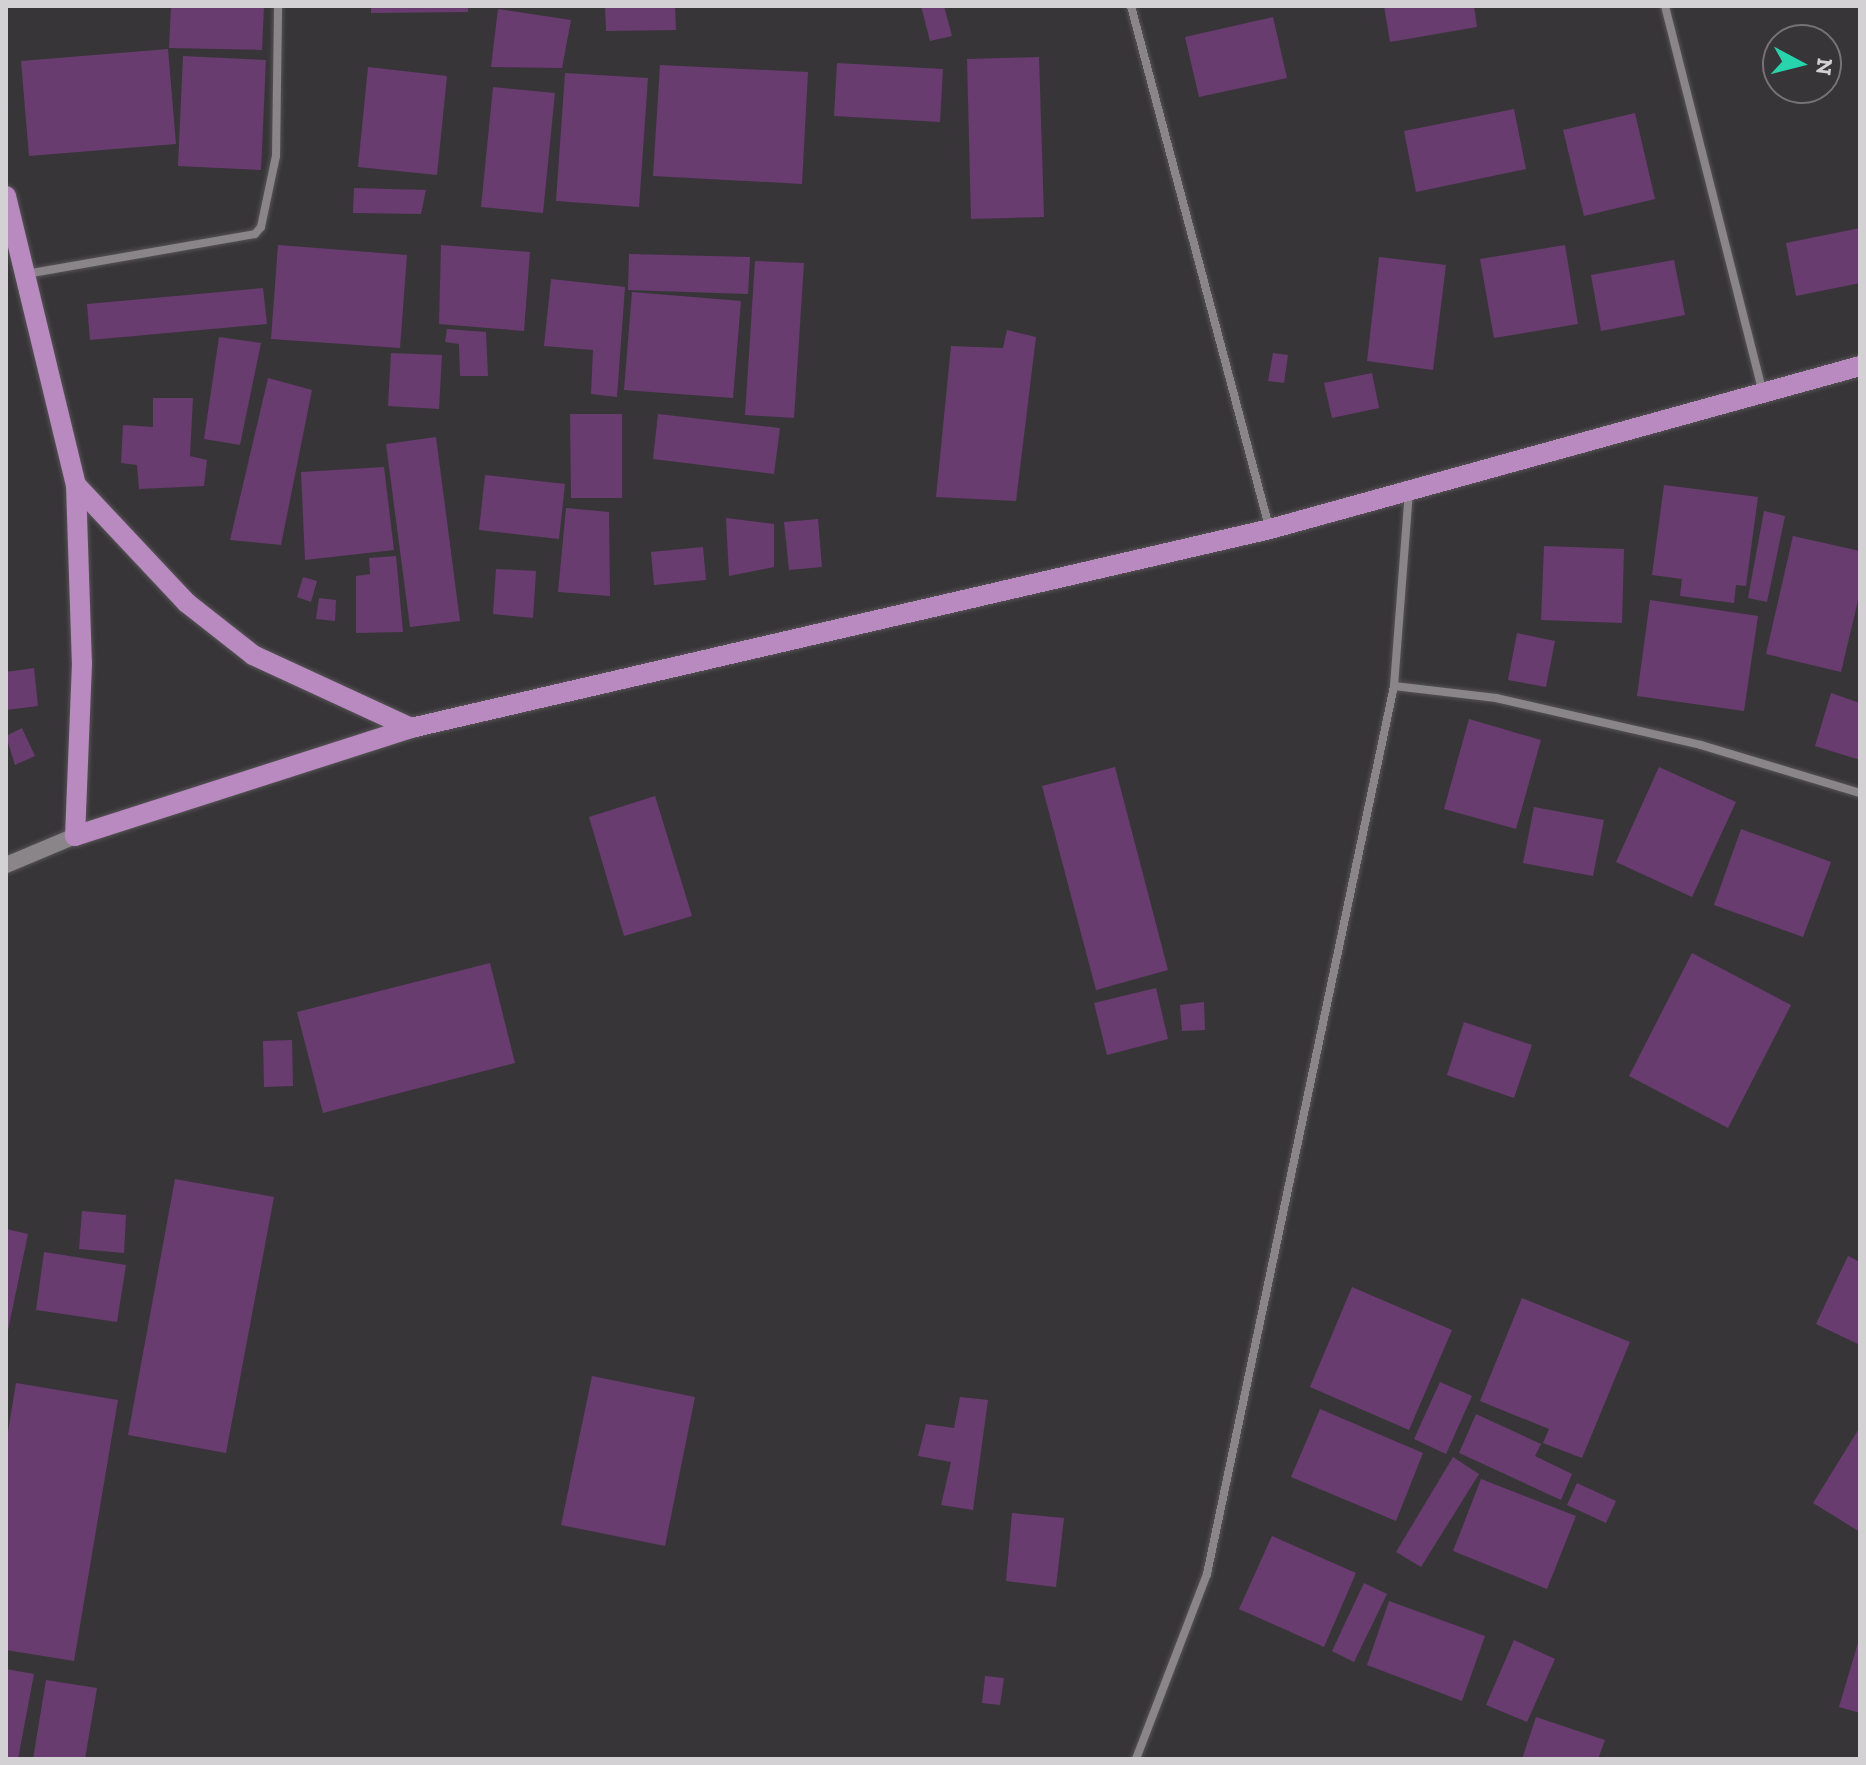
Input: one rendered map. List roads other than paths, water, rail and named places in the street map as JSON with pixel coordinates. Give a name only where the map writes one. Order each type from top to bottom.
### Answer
[{"type":"main road","points":[[6,196],[76,485],[82,663],[75,836],[411,728],[1270,529],[1409,486],[1860,366]]},
{"type":"main road","points":[[76,485],[187,603],[253,655],[411,728]]},
{"type":"street","points":[[26,274],[255,234],[261,227],[276,156],[278,6]]},
{"type":"street","points":[[1131,6],[1270,529]]},
{"type":"street","points":[[1665,6],[1762,390]]},
{"type":"street","points":[[1136,1759],[1207,1574],[1394,686],[1409,486]]},
{"type":"street","points":[[1394,686],[1525,705],[1701,745],[1860,793]]},
{"type":"street","points":[[6,865],[75,836]]}]
